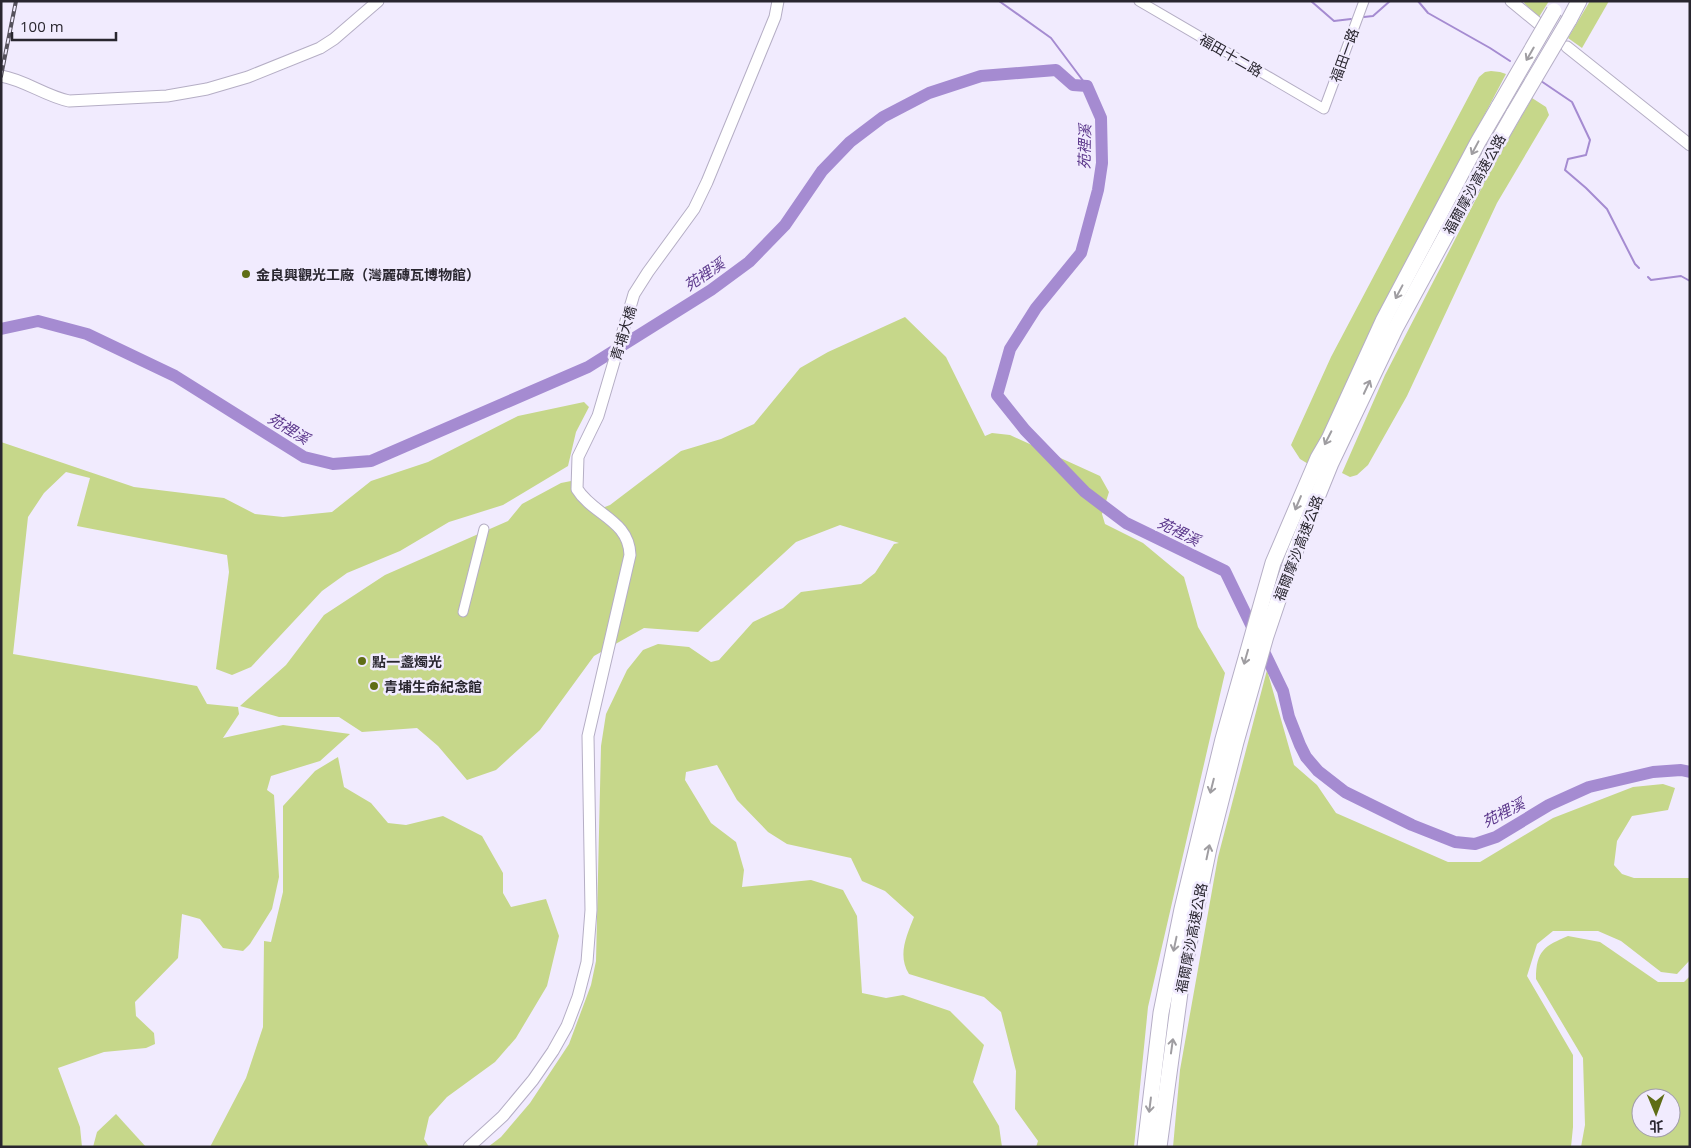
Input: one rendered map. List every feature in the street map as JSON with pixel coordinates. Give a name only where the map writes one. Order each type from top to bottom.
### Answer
[{"type":"highway","name":"福爾摩沙高速公路","points":[[1324,461],[1483,168],[1579,1]]},
{"type":"highway","name":"福爾摩沙高速公路","points":[[1145,1147],[1160,1013],[1182,909],[1230,740],[1324,461],[1328,439],[1384,321],[1478,142],[1557,6]]},
{"type":"highway","name":"福爾摩沙高速公路","points":[[1159,1147],[1182,978],[1230,740]]},
{"type":"main road","points":[[1,76],[69,101],[167,96],[207,89],[248,77],[320,48],[334,39],[378,1]]},
{"type":"main road","name":"青埔大橋","points":[[469,1147],[502,1116],[533,1080],[553,1051],[567,1026],[578,997],[587,962],[591,910],[588,736],[630,555],[630,545],[618,525],[588,503],[576,489],[578,457],[598,416],[634,294],[694,209],[775,17],[778,1]]},
{"type":"main road","points":[[1510,1],[1539,24]]},
{"type":"main road","points":[[1567,47],[1690,145]]},
{"type":"street","name":"福田十二路","points":[[1139,1],[1324,109]]},
{"type":"street","name":"福田一路","points":[[1324,109],[1364,1]]},
{"type":"street","points":[[463,612],[484,529]]},
{"type":"green space","points":[[1525,1],[1549,1],[1539,17],[1524,3]]},
{"type":"green space","points":[[1590,1],[1609,1],[1582,48],[1568,38]]},
{"type":"green space","points":[[1491,71],[1506,74],[1379,315],[1310,465],[1300,459],[1291,445],[1331,357],[1479,77],[1485,72]]},
{"type":"green space","points":[[1532,98],[1546,107],[1549,115],[1497,203],[1407,396],[1368,465],[1357,475],[1350,477],[1342,473],[1385,375],[1494,164]]},
{"type":"green space","points":[[905,317],[946,357],[985,436],[992,433],[1010,435],[1100,476],[1109,492],[1102,514],[1105,524],[1143,543],[1184,577],[1198,627],[1225,673],[1148,1007],[1134,1147],[1036,1147],[1038,1141],[1015,1109],[1016,1071],[1001,1012],[984,997],[909,974],[905,967],[903,952],[914,917],[885,891],[862,881],[851,858],[787,844],[768,832],[737,800],[717,765],[686,772],[685,780],[711,823],[736,842],[744,870],[742,887],[811,880],[843,890],[857,916],[862,993],[886,998],[903,995],[950,1011],[984,1045],[973,1082],[999,1126],[1002,1147],[488,1147],[501,1137],[530,1103],[569,1044],[591,985],[596,961],[601,746],[606,714],[627,670],[643,650],[658,644],[689,647],[711,662],[719,660],[753,622],[783,608],[801,592],[861,584],[875,573],[894,544],[899,543],[840,525],[796,542],[698,632],[644,628],[594,656],[540,730],[496,770],[467,780],[438,746],[417,728],[362,732],[339,717],[279,717],[240,706],[286,665],[324,615],[385,575],[508,521],[522,504],[561,483],[571,481],[577,497],[592,512],[610,505],[681,451],[721,439],[754,424],[800,368],[828,352]]},
{"type":"green space","points":[[584,402],[589,407],[576,432],[568,466],[503,505],[449,522],[400,551],[347,573],[322,591],[251,667],[232,675],[216,669],[229,572],[227,555],[77,526],[90,478],[66,472],[44,493],[28,517],[13,654],[197,686],[207,704],[238,707],[239,714],[223,738],[283,725],[350,734],[320,761],[271,776],[267,790],[274,795],[279,877],[272,909],[250,944],[243,951],[223,948],[200,919],[182,914],[178,958],[135,1002],[136,1016],[154,1033],[155,1044],[146,1048],[104,1052],[58,1068],[80,1127],[82,1147],[1,1147],[1,442],[134,487],[224,498],[255,514],[283,517],[332,512],[371,481],[428,462],[518,416]]},
{"type":"green space","points":[[1267,670],[1294,765],[1317,785],[1336,813],[1448,862],[1480,862],[1553,818],[1633,787],[1663,784],[1675,788],[1668,810],[1632,816],[1617,841],[1614,865],[1622,874],[1634,878],[1690,878],[1690,960],[1677,974],[1661,972],[1621,941],[1598,931],[1553,931],[1537,944],[1527,976],[1573,1055],[1573,1127],[1571,1147],[1173,1147],[1180,1070],[1218,857]]},
{"type":"green space","points":[[338,757],[344,787],[371,803],[388,823],[406,825],[443,816],[482,836],[503,873],[503,893],[511,907],[546,899],[559,936],[547,986],[516,1038],[495,1062],[447,1097],[429,1117],[424,1139],[429,1147],[210,1147],[246,1078],[263,1027],[264,941],[271,942],[283,892],[283,806],[315,771]]},
{"type":"green space","points":[[1568,936],[1600,942],[1658,982],[1684,982],[1690,976],[1690,1147],[1581,1147],[1585,1125],[1583,1058],[1536,979],[1536,969],[1540,955],[1548,946]]},
{"type":"green space","points":[[116,1114],[146,1147],[93,1147],[97,1132]]},
{"type":"waterway","points":[[999,1],[1051,38],[1087,86]]},
{"type":"waterway","points":[[1311,1],[1334,21],[1351,19]]},
{"type":"waterway","points":[[1364,17],[1373,16],[1390,1]]},
{"type":"waterway","points":[[1418,1],[1428,13],[1510,61]]},
{"type":"waterway","name":"苑裡溪","points":[[1,329],[38,321],[87,334],[175,376],[304,457],[333,464],[371,461],[588,367],[711,290],[749,262],[785,225],[822,171],[850,142],[883,117],[929,93],[981,76],[1056,70],[1073,85],[1087,86],[1101,118],[1102,163],[1098,190],[1081,253],[1036,308],[1010,349],[997,395],[1025,430],[1085,492],[1126,523],[1225,571],[1283,691],[1289,717],[1300,745],[1306,757],[1318,771],[1345,792],[1412,825],[1455,842],[1475,844],[1496,837],[1549,805],[1589,787],[1653,772],[1681,770],[1690,772]]},
{"type":"waterway","points":[[1541,81],[1572,102],[1590,140],[1586,155],[1568,159],[1565,170],[1607,209],[1635,264],[1639,268]]},
{"type":"waterway","points":[[1648,277],[1651,280],[1681,276],[1690,281]]},
{"type":"railway","points":[[1,76],[16,1]]},
{"type":"place","name":"金良興觀光工廠（灣麗磚瓦博物館）","points":[[246,274]]},
{"type":"place","name":"點一盞燭光","points":[[362,661]]},
{"type":"place","name":"青埔生命紀念館","points":[[374,686]]}]
